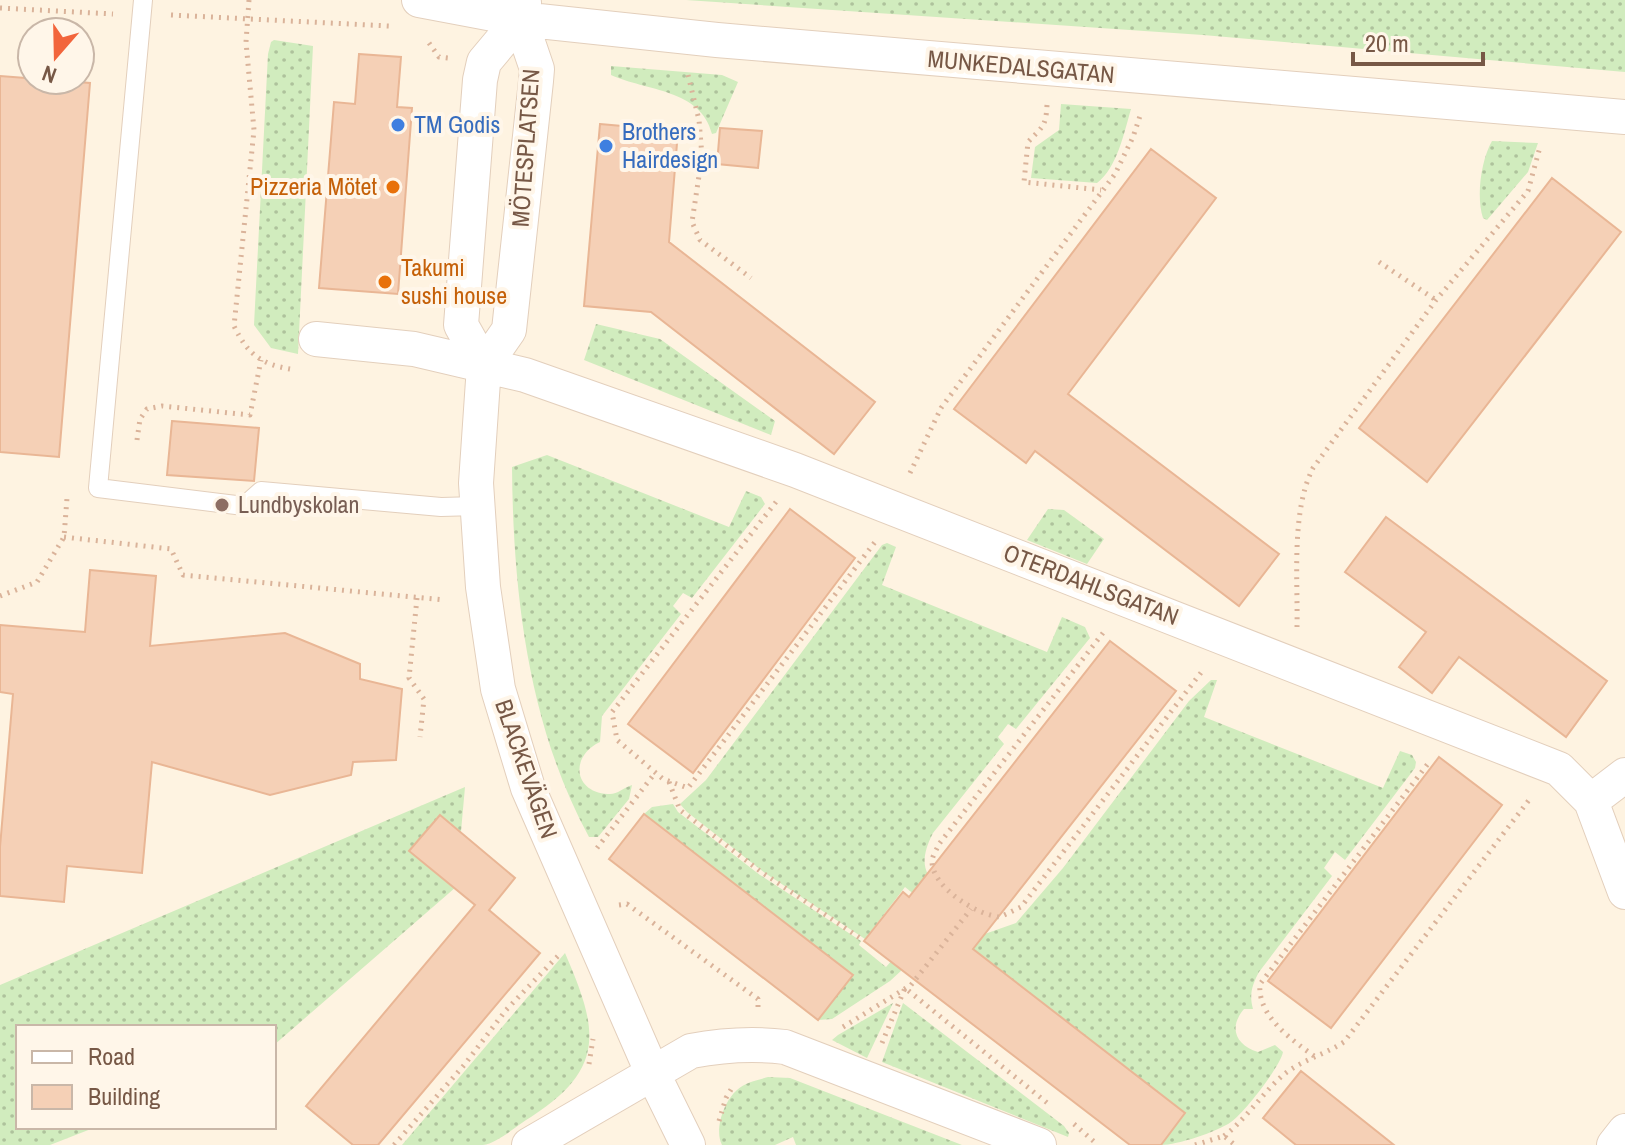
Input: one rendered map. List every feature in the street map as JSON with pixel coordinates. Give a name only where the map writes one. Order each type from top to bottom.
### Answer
[{"type":"street","name":"MUNKEDALSGATAN","points":[[419,0],[522,10],[764,45],[1625,117]]},
{"type":"street","name":"MÖTESPLATSEN","points":[[522,10],[537,69],[536,81],[509,330],[484,366],[461,325],[480,80],[484,62],[522,10]]},
{"type":"street","points":[[316,339],[414,349],[484,366]]},
{"type":"street","name":"BLACKEVÄGEN","points":[[484,366],[476,483],[486,602],[498,689],[528,788],[652,1072],[688,1145]]},
{"type":"street","name":"OTERDAHLSGATAN","points":[[484,366],[525,375],[795,470],[1559,769],[1591,801],[1625,892]]},
{"type":"street","points":[[1591,801],[1625,775]]},
{"type":"street","points":[[529,1145],[691,1051],[757,1044],[785,1047],[1039,1145]]},
{"type":"street","points":[[1614,1145],[1625,1131]]},
{"type":"lane","points":[[143,0],[98,488],[244,506],[261,491],[441,507],[477,506]]},
{"type":"path","points":[[249,0],[246,42],[254,130],[234,326],[244,346],[261,360],[296,370]]},
{"type":"path","points":[[686,66],[699,120],[702,156],[692,222],[700,240],[751,278]]},
{"type":"path","points":[[1048,93],[1042,130],[1028,142],[1024,182],[1102,191]]},
{"type":"path","points":[[1297,664],[1298,562],[1305,485],[1313,468],[1436,300],[1528,191],[1541,142]]},
{"type":"path","points":[[1379,262],[1436,300]]},
{"type":"path","points":[[132,492],[140,419],[147,409],[162,406],[250,415],[261,360]]},
{"type":"path","points":[[0,596],[37,582],[64,537],[68,488],[98,488]]},
{"type":"path","points":[[64,537],[171,549],[183,575],[486,602]]},
{"type":"path","points":[[417,598],[409,678],[424,699],[420,737]]},
{"type":"path","points":[[1129,599],[939,844],[933,867],[949,891],[971,909],[1000,917],[1021,907],[1229,638]]},
{"type":"path","points":[[1314,1056],[1286,1036],[1273,1019],[1261,998],[1260,984],[1456,727]]},
{"type":"path","points":[[1195,1145],[1224,1136],[1282,1077],[1314,1056],[1344,1042],[1554,767]]},
{"type":"path","points":[[589,858],[655,773]]},
{"type":"path","points":[[669,781],[680,810],[760,871],[860,938]]},
{"type":"path","points":[[616,906],[627,904],[758,999],[758,1010]]},
{"type":"path","points":[[832,1034],[919,977],[971,909]]},
{"type":"path","points":[[394,1145],[465,1064],[506,1010],[567,947]]},
{"type":"path","points":[[878,1053],[905,988]]},
{"type":"path","points":[[905,988],[1060,1113]]},
{"type":"path","points":[[587,1068],[592,1055],[594,1025]]},
{"type":"path","points":[[1072,1122],[1098,1145]]},
{"type":"path","points":[[1224,1136],[1235,1145]]},
{"type":"green space","points":[[686,0],[1625,0],[1625,72],[1203,35]]},
{"type":"green space","points":[[274,40],[313,46],[298,354],[271,348],[254,325],[268,54]]},
{"type":"green space","points":[[611,66],[722,75],[738,82],[716,133],[712,134],[706,119],[696,108],[670,94],[611,75]]},
{"type":"green space","points":[[1061,104],[1131,109],[1115,159],[1097,183],[1031,178],[1035,147],[1059,130]]},
{"type":"green space","points":[[1492,141],[1538,143],[1528,172],[1487,220],[1483,218],[1480,189],[1485,158]]},
{"type":"green space","points":[[596,324],[660,339],[775,421],[771,435],[584,360]]},
{"type":"green space","points":[[547,455],[729,527],[746,491],[761,497],[765,504],[692,598],[683,593],[673,606],[681,614],[602,716],[600,742],[590,748],[580,764],[582,780],[596,792],[608,794],[632,785],[629,799],[598,837],[589,837],[551,750],[538,704],[521,610],[512,467]]},
{"type":"green space","points":[[1048,509],[1064,510],[1104,539],[1087,564],[1027,540]]},
{"type":"green space","points":[[887,543],[896,547],[882,585],[1047,652],[1062,617],[1085,627],[1090,638],[1016,729],[1008,724],[998,737],[1004,744],[933,833],[927,848],[926,869],[954,915],[951,925],[890,981],[832,1019],[818,1020],[852,975],[644,814],[652,807],[673,804],[678,812],[760,875],[861,941],[859,945],[886,967],[935,911],[905,887],[865,939],[765,873],[680,804],[706,780],[882,545]]},
{"type":"green space","points":[[1211,680],[1217,680],[1204,717],[1383,788],[1400,751],[1412,755],[1416,762],[1415,768],[1345,860],[1335,852],[1324,868],[1332,876],[1259,972],[1251,995],[1253,1009],[1244,1009],[1236,1029],[1240,1040],[1250,1049],[1258,1052],[1275,1045],[1283,1052],[1269,1078],[1231,1122],[1197,1137],[1161,1145],[1185,1113],[969,946],[979,936],[1016,923],[1063,868],[1189,701]]},
{"type":"green space","points":[[465,787],[456,887],[276,1043],[276,1025],[16,1025],[16,1129],[91,1129],[50,1145],[0,1145],[0,985]]},
{"type":"green space","points":[[565,953],[589,1024],[589,1044],[584,1063],[573,1081],[556,1099],[489,1144],[402,1145]]},
{"type":"green space","points":[[893,1003],[867,1058],[832,1040],[838,1035]]},
{"type":"green space","points":[[903,1003],[1064,1126],[1068,1137],[882,1062]]},
{"type":"green space","points":[[768,1077],[790,1078],[962,1145],[796,1145],[793,1137],[775,1145],[722,1145],[720,1124],[728,1101],[744,1085]]},
{"type":"building","points":[[359,54],[401,57],[397,107],[412,108],[398,294],[319,288],[334,102],[355,104]]},
{"type":"building","points":[[0,76],[16,77],[16,96],[89,96],[59,457],[0,452]]},
{"type":"building","points":[[600,124],[678,131],[669,242],[875,402],[834,454],[651,312],[584,306]]},
{"type":"building","points":[[720,128],[762,131],[758,168],[717,164]]},
{"type":"building","points":[[1151,149],[1216,198],[1068,394],[1279,554],[1239,606],[1035,451],[1026,463],[954,409]]},
{"type":"building","points":[[1552,178],[1621,232],[1427,482],[1359,428]]},
{"type":"building","points":[[172,421],[259,428],[254,481],[167,475]]},
{"type":"building","points":[[790,509],[855,558],[693,773],[628,724]]},
{"type":"building","points":[[1386,517],[1607,681],[1566,737],[1459,657],[1432,693],[1399,667],[1426,632],[1345,572]]},
{"type":"building","points":[[90,570],[156,576],[150,646],[285,633],[360,664],[360,679],[402,689],[396,760],[353,762],[351,775],[270,795],[152,762],[142,873],[67,866],[64,902],[0,896],[0,847],[13,694],[0,692],[0,625],[85,632]]},
{"type":"building","points":[[1110,641],[1176,691],[973,949],[1185,1113],[1161,1145],[1130,1145],[864,941],[903,892],[909,897]]},
{"type":"building","points":[[1439,757],[1502,805],[1331,1028],[1268,981]]},
{"type":"building","points":[[644,814],[853,975],[818,1020],[609,859]]},
{"type":"building","points":[[440,815],[515,878],[489,910],[540,953],[378,1145],[353,1145],[306,1106],[475,905],[409,851]]},
{"type":"building","points":[[1301,1071],[1394,1145],[1296,1145],[1263,1118]]},
{"type":"place","name":"TM Godis","points":[[398,125]]},
{"type":"place","name":"Brothers Hairdesign","points":[[606,146]]},
{"type":"place","name":"Pizzeria Mötet","points":[[393,187]]},
{"type":"place","name":"Takumi sushi house","points":[[385,282]]},
{"type":"place","name":"Lundbyskolan","points":[[222,505]]}]
